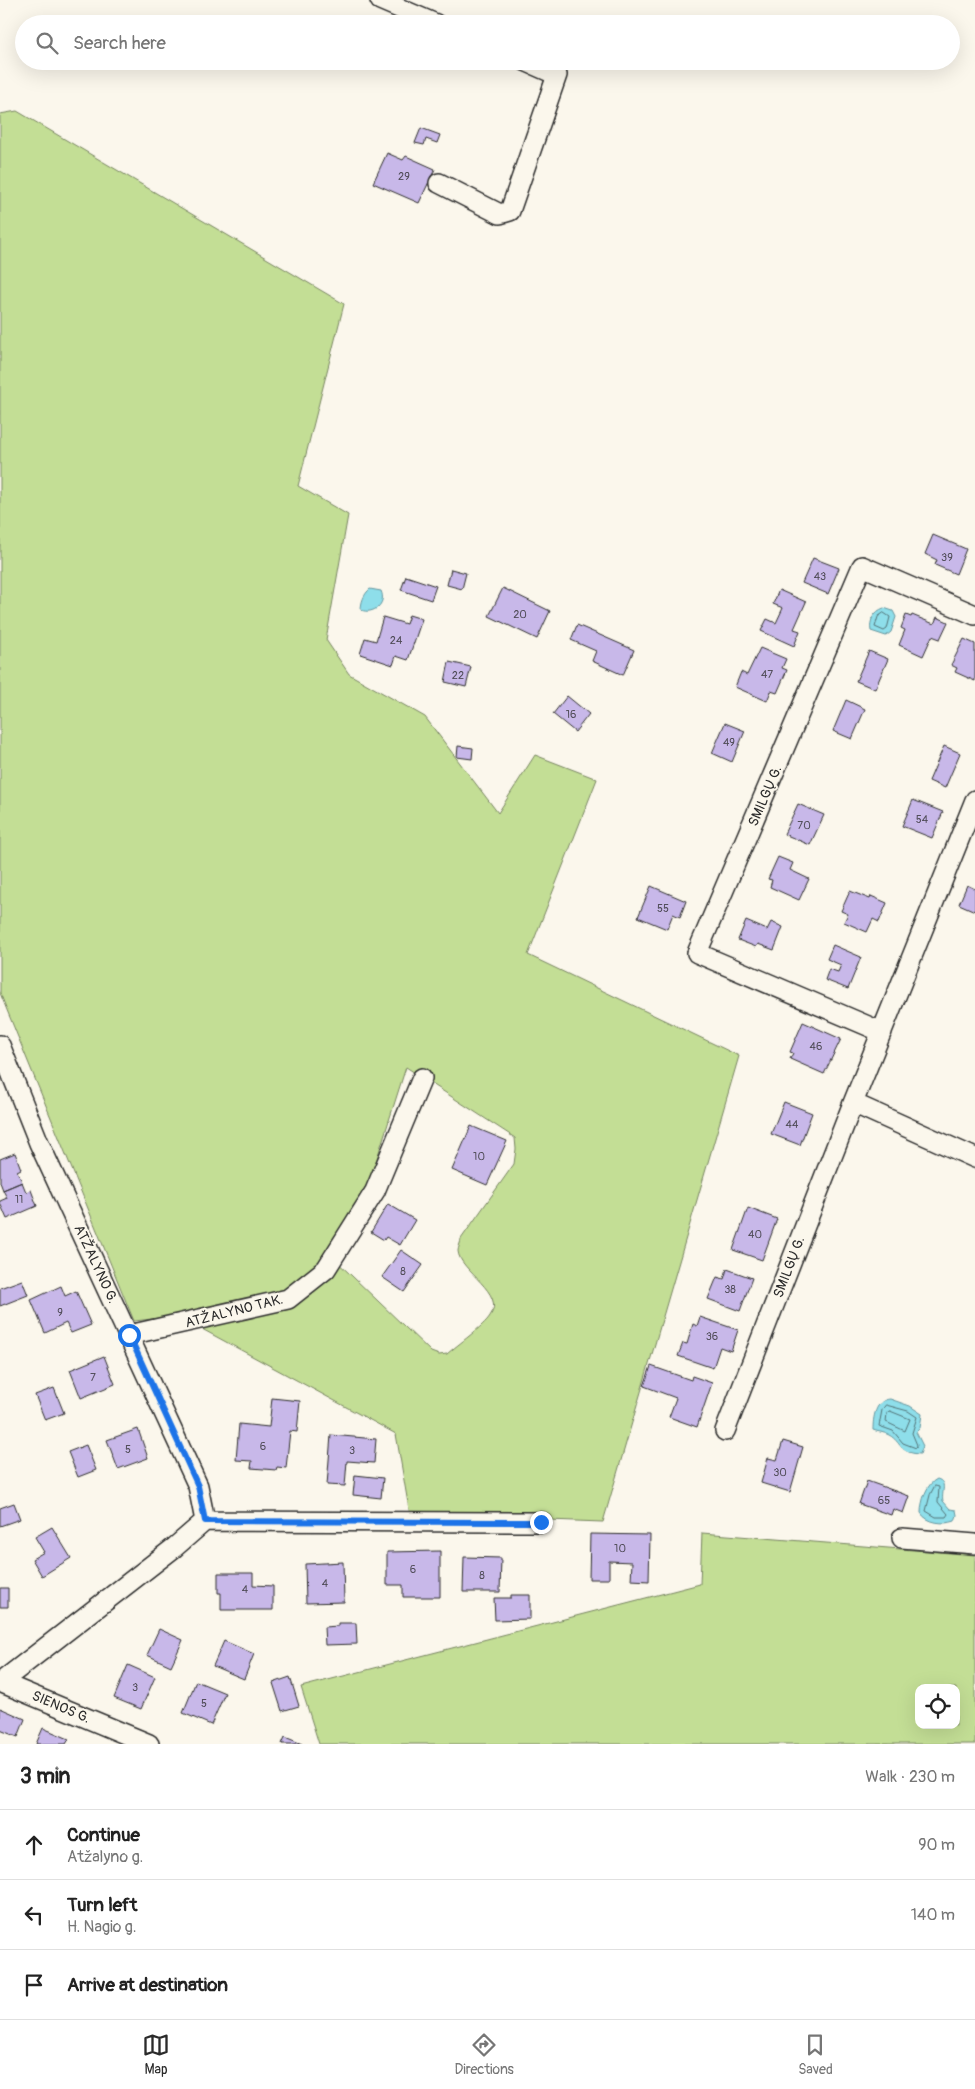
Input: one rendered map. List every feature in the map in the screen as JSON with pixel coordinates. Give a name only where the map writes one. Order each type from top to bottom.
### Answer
[{"type":"street","points":[[380,0],[415,15]]},
{"type":"street","points":[[439,183],[500,214],[510,211],[557,75],[546,70]]},
{"type":"street","name":"SMILGŲ G.","points":[[882,1032],[698,953],[862,566],[975,615]]},
{"type":"street","name":"SMILGŲ G.","points":[[725,1431],[853,1103],[975,800]]},
{"type":"street","name":"ATŽALYNO G.","points":[[0,1046],[40,1143],[198,1486],[205,1521]]},
{"type":"street","name":"ATŽALYNO TAK.","points":[[129,1335],[288,1299],[326,1269],[375,1191],[422,1078]]},
{"type":"street","points":[[853,1103],[975,1158]]},
{"type":"street","points":[[1,1682],[175,1548],[205,1521],[541,1522]]},
{"type":"street","points":[[902,1538],[975,1544]]},
{"type":"street","name":"SIENOS G.","points":[[1,1682],[149,1744]]},
{"type":"green space","points":[[17,111],[344,304],[298,486],[348,515],[326,640],[349,674],[425,717],[498,813],[535,755],[597,779],[528,955],[739,1056],[603,1522],[410,1515],[396,1434],[178,1316],[134,1321],[0,993],[0,114]],"holes":[[[406,1067],[515,1138],[514,1164],[461,1239],[458,1250],[460,1259],[488,1291],[494,1307],[487,1320],[476,1330],[447,1354],[439,1355],[431,1352],[326,1251],[362,1194],[372,1174]]]},
{"type":"green space","points":[[702,1533],[975,1555],[975,1744],[319,1744],[301,1687],[700,1584]]},
{"type":"water","points":[[370,589],[381,591],[382,600],[374,610],[361,610],[363,598]]},
{"type":"water","points":[[884,608],[893,611],[896,617],[891,632],[886,636],[871,631],[872,620],[875,614]]},
{"type":"water","points":[[890,1399],[910,1406],[922,1414],[920,1428],[916,1432],[923,1446],[920,1454],[908,1452],[889,1435],[873,1430],[874,1415],[878,1406],[885,1400]]},
{"type":"water","points":[[937,1479],[943,1485],[943,1501],[950,1509],[956,1510],[955,1521],[946,1523],[931,1521],[921,1513],[925,1494],[933,1481]]},
{"type":"building","points":[[421,128],[440,135],[437,143],[426,139],[424,145],[415,143]]},
{"type":"building","points":[[387,153],[403,160],[406,156],[435,169],[419,203],[373,183]]},
{"type":"building","points":[[933,535],[966,549],[956,574],[935,565],[937,560],[925,554]]},
{"type":"building","points":[[813,558],[839,568],[828,594],[802,583]]},
{"type":"building","points":[[451,569],[466,573],[462,589],[447,585]]},
{"type":"building","points":[[406,576],[436,586],[431,600],[401,590]]},
{"type":"building","points":[[503,588],[550,611],[537,639],[489,616]]},
{"type":"building","points":[[779,590],[806,602],[794,629],[800,631],[794,646],[761,631],[767,619],[776,623],[783,608],[773,604]]},
{"type":"building","points":[[409,615],[422,619],[408,660],[396,656],[393,665],[360,654],[365,638],[376,641],[383,617],[406,624]]},
{"type":"building","points":[[906,615],[911,617],[912,615],[934,624],[937,617],[948,622],[940,639],[932,636],[923,656],[899,645],[905,630],[901,628]]},
{"type":"building","points":[[577,625],[634,650],[623,675],[592,661],[596,651],[571,640]]},
{"type":"building","points":[[964,639],[975,644],[975,681],[955,672],[957,668],[951,665]]},
{"type":"building","points":[[760,648],[786,659],[782,668],[787,670],[777,693],[771,691],[767,701],[735,687],[741,672],[747,675]]},
{"type":"building","points":[[869,651],[888,659],[875,689],[856,681]]},
{"type":"building","points":[[449,662],[471,667],[466,687],[445,682]]},
{"type":"building","points":[[567,696],[589,714],[575,732],[553,714]]},
{"type":"building","points":[[846,700],[865,709],[852,739],[833,731]]},
{"type":"building","points":[[725,723],[745,731],[732,762],[712,753]]},
{"type":"building","points":[[458,746],[473,748],[472,759],[457,757]]},
{"type":"building","points":[[944,746],[960,753],[945,788],[929,781]]},
{"type":"building","points":[[913,800],[943,812],[932,838],[902,826]]},
{"type":"building","points":[[798,804],[824,815],[810,845],[784,834]]},
{"type":"building","points":[[778,857],[793,863],[790,870],[809,879],[799,900],[770,887],[772,880],[768,879]]},
{"type":"building","points":[[967,885],[975,889],[975,911],[959,904]]},
{"type":"building","points":[[651,886],[686,901],[680,917],[673,914],[667,929],[638,917]]},
{"type":"building","points":[[850,891],[870,899],[871,896],[887,903],[879,922],[873,919],[867,932],[844,922],[848,914],[841,911]]},
{"type":"building","points":[[746,921],[767,930],[771,922],[783,927],[774,950],[758,944],[756,947],[738,940]]},
{"type":"building","points":[[833,945],[861,957],[848,989],[825,980],[829,969],[838,972],[841,965],[827,959]]},
{"type":"building","points":[[803,1022],[841,1039],[824,1074],[790,1059],[793,1053],[790,1052]]},
{"type":"building","points":[[784,1102],[812,1113],[800,1145],[771,1134]]},
{"type":"building","points":[[471,1126],[507,1141],[487,1185],[452,1170]]},
{"type":"building","points":[[15,1153],[21,1169],[17,1171],[22,1182],[3,1190],[0,1182],[0,1159]]},
{"type":"building","points":[[22,1182],[26,1192],[31,1190],[37,1206],[7,1219],[0,1203],[0,1201],[7,1198],[3,1190]]},
{"type":"building","points":[[388,1204],[415,1220],[400,1245],[386,1237],[384,1240],[371,1232]]},
{"type":"building","points":[[748,1208],[777,1219],[762,1260],[733,1250]]},
{"type":"building","points":[[401,1250],[423,1265],[404,1292],[382,1277]]},
{"type":"building","points":[[727,1269],[752,1278],[740,1311],[708,1299],[717,1277],[724,1279]]},
{"type":"building","points":[[22,1280],[28,1295],[0,1306],[0,1288]]},
{"type":"building","points":[[61,1286],[65,1296],[76,1291],[91,1325],[71,1333],[66,1323],[45,1333],[31,1300]]},
{"type":"building","points":[[700,1317],[738,1330],[731,1351],[720,1347],[713,1368],[678,1356],[683,1343],[687,1344],[693,1324],[697,1326]]},
{"type":"building","points":[[104,1356],[115,1384],[81,1398],[70,1370]]},
{"type":"building","points":[[651,1366],[691,1380],[692,1376],[712,1383],[697,1427],[669,1417],[676,1398],[644,1386]]},
{"type":"building","points":[[54,1388],[64,1413],[45,1420],[35,1395]]},
{"type":"building","points":[[272,1398],[300,1401],[297,1432],[290,1431],[286,1468],[277,1467],[276,1470],[251,1468],[252,1461],[236,1460],[239,1424],[269,1427]]},
{"type":"building","points":[[138,1429],[148,1458],[118,1469],[107,1440]]},
{"type":"building","points":[[331,1435],[376,1439],[374,1463],[347,1461],[345,1486],[327,1485]]},
{"type":"building","points":[[783,1441],[803,1447],[790,1492],[761,1483],[768,1458],[777,1460]]},
{"type":"building","points":[[86,1445],[96,1470],[78,1477],[68,1452]]},
{"type":"building","points":[[355,1475],[383,1478],[381,1498],[353,1495]]},
{"type":"building","points":[[867,1481],[909,1496],[903,1513],[893,1509],[891,1515],[859,1504]]},
{"type":"building","points":[[14,1503],[20,1519],[0,1526],[0,1508]]},
{"type":"building","points":[[52,1527],[71,1558],[42,1576],[32,1559],[44,1552],[35,1537]]},
{"type":"building","points":[[590,1534],[650,1535],[649,1581],[631,1580],[632,1562],[609,1561],[609,1579],[589,1579]]},
{"type":"building","points":[[440,1551],[440,1597],[403,1597],[403,1585],[387,1585],[387,1552]]},
{"type":"building","points":[[464,1557],[501,1558],[500,1592],[463,1592]]},
{"type":"building","points":[[343,1562],[344,1602],[306,1603],[305,1564]]},
{"type":"building","points":[[218,1573],[253,1573],[253,1585],[273,1586],[273,1610],[221,1610],[221,1593],[218,1593]]},
{"type":"building","points":[[0,1588],[8,1588],[8,1607],[0,1607]]},
{"type":"building","points":[[511,1595],[530,1595],[530,1619],[495,1620],[494,1598],[511,1598]]},
{"type":"building","points":[[338,1623],[356,1623],[357,1644],[325,1645],[324,1627],[338,1626]]},
{"type":"building","points":[[159,1629],[183,1640],[171,1666],[147,1655]]},
{"type":"building","points":[[224,1641],[254,1654],[244,1679],[213,1666]]},
{"type":"building","points":[[128,1665],[155,1677],[141,1709],[114,1698]]},
{"type":"building","points":[[290,1677],[299,1706],[282,1711],[273,1683]]},
{"type":"building","points":[[196,1681],[225,1693],[211,1725],[183,1713]]},
{"type":"building","points":[[0,1708],[25,1719],[18,1737],[0,1730]]},
{"type":"building","points":[[43,1728],[69,1739],[66,1744],[36,1744]]},
{"type":"building","points":[[285,1737],[302,1744],[282,1744]]},
{"type":"route","points":[[129,1335],[198,1486],[205,1521],[541,1522]]}]
